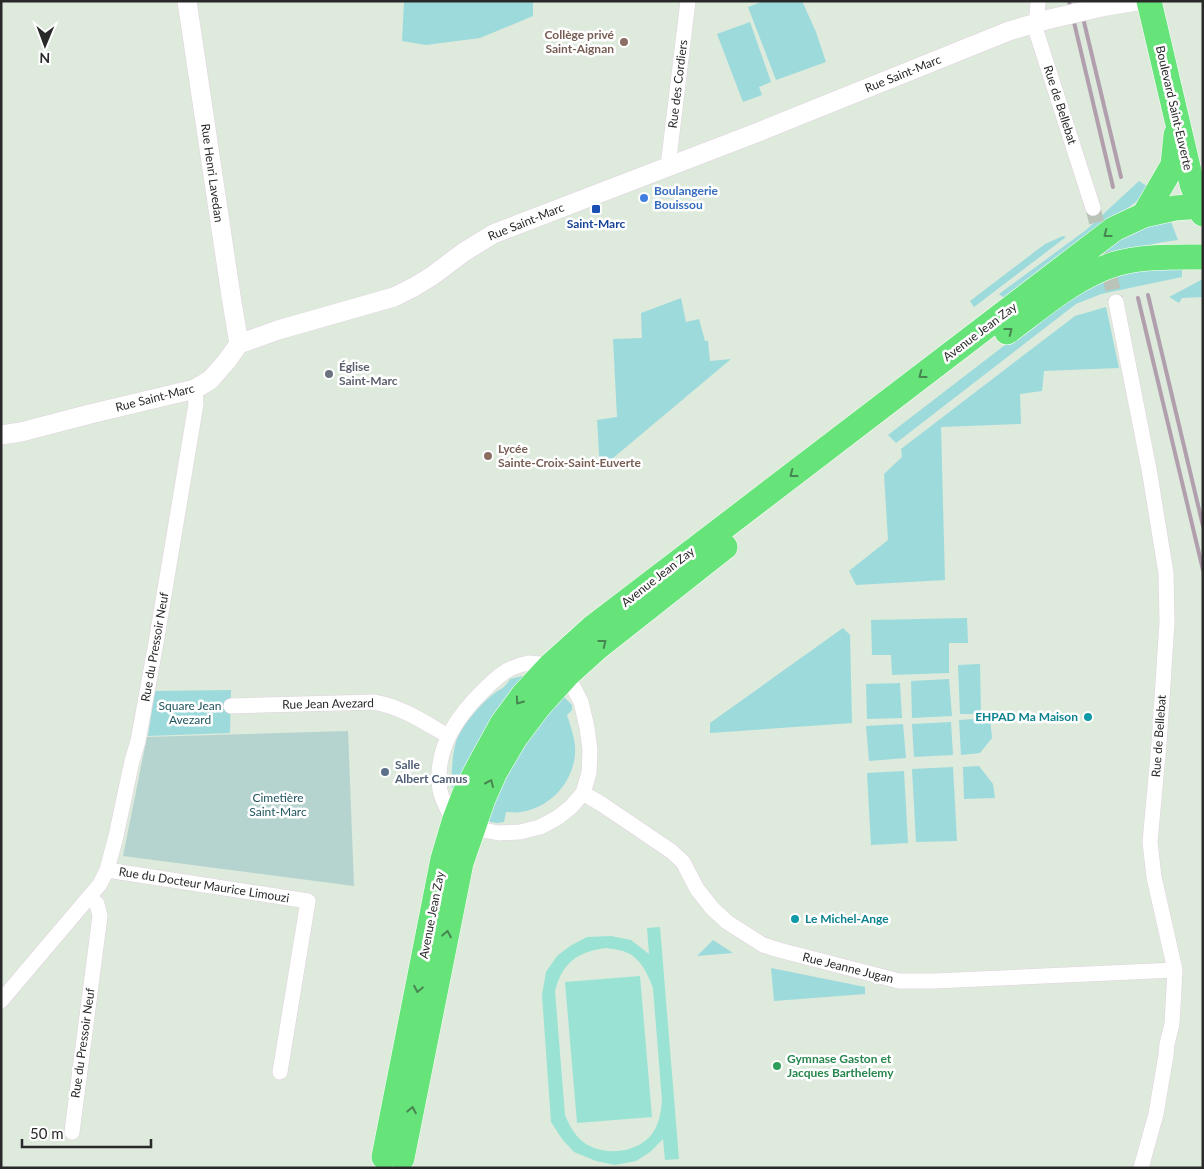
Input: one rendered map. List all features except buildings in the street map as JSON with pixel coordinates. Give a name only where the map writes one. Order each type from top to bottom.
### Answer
[{"type":"main road","name":"Boulevard Saint-Euverte","points":[[1149,1],[1192,184],[1202,209]]},
{"type":"main road","points":[[1144,215],[1172,165],[1176,139],[1174,104]]},
{"type":"main road","name":"Avenue Jean Zay","points":[[393,1158],[461,863],[463,825],[483,799],[495,772],[515,738],[539,706],[559,670],[592,628],[1114,229],[1144,215],[1175,208],[1202,209]]},
{"type":"main road","points":[[1138,260],[1167,248],[1203,247]]},
{"type":"main road","name":"Avenue Jean Zay","points":[[559,670],[597,648],[877,430],[1055,296],[1081,279],[1115,264],[1168,257],[1203,257]]},
{"type":"street","name":"Rue Henri Lavedan","points":[[187,1],[230,296],[239,344]]},
{"type":"street","name":"Rue des Cordiers","points":[[672,166],[669,158],[688,1]]},
{"type":"street","name":"Rue de Bellebat","points":[[1038,1],[1043,21],[1036,31],[1093,208]]},
{"type":"street","name":"Rue Saint-Marc","points":[[1,435],[21,432],[195,389],[210,380],[239,344],[278,330],[394,297],[432,276],[464,252],[493,234],[672,166],[1010,31],[1106,6],[1137,1]]},
{"type":"street","name":"Rue de Bellebat","points":[[1116,302],[1140,415],[1166,573],[1167,622],[1150,842],[1154,877],[1175,970],[1172,1024],[1156,1114],[1140,1168]]},
{"type":"street","name":"Rue du Pressoir Neuf","points":[[1,1001],[100,884],[107,870],[138,741],[196,404],[195,389]]},
{"type":"street","points":[[528,663],[559,670],[581,702],[587,727],[590,750],[589,773],[583,793],[571,807],[557,818],[540,827],[520,832],[499,834],[463,825],[445,805],[440,791],[440,767],[444,747],[460,715],[474,699],[504,672],[517,665],[528,663]]},
{"type":"street","name":"Rue Jean Avezard","points":[[231,706],[374,702],[387,704],[407,712],[448,736]]},
{"type":"street","name":"Rue Jeanne Jugan","points":[[583,793],[671,851],[684,862],[697,889],[712,908],[727,922],[763,945],[779,950],[899,981],[1175,970]]},
{"type":"street","name":"Rue du Docteur Maurice Limouzi","points":[[107,870],[308,901],[280,1072]]},
{"type":"street","name":"Rue du Pressoir Neuf","points":[[72,1132],[100,916],[97,904],[89,897]]},
{"type":"green space","points":[[404,1],[533,1],[533,16],[480,38],[426,45],[402,41]]},
{"type":"green space","points":[[764,1],[802,1],[816,32],[826,62],[776,80],[748,7]]},
{"type":"green space","points":[[750,22],[771,82],[759,87],[762,95],[743,102],[717,34]]},
{"type":"green space","points":[[1139,181],[1150,188],[1145,195],[1007,300],[999,294],[1086,230]]},
{"type":"green space","points":[[1170,219],[1178,240],[1135,248],[1094,261],[1091,254],[1139,228]]},
{"type":"green space","points":[[1063,236],[1066,237],[974,307],[970,301],[1045,244]]},
{"type":"green space","points":[[1151,270],[1182,270],[1182,277],[1101,294],[1076,304],[896,443],[888,435],[1070,295],[1117,274]]},
{"type":"green space","points":[[1203,279],[1203,297],[1182,298],[1179,303],[1169,297]]},
{"type":"green space","points":[[681,298],[686,322],[699,319],[705,341],[708,341],[710,361],[731,359],[600,469],[597,420],[617,417],[613,339],[642,338],[641,313]]},
{"type":"green space","points":[[1106,307],[1119,368],[1044,371],[1042,391],[1020,394],[1021,424],[941,427],[945,580],[856,585],[849,571],[888,540],[884,474],[902,457],[901,449],[1075,316]]},
{"type":"green space","points":[[967,618],[968,643],[949,643],[949,673],[892,675],[891,655],[872,655],[871,620]]},
{"type":"green space","points":[[843,628],[850,635],[852,723],[710,733],[710,723]]},
{"type":"green space","points":[[980,664],[981,714],[960,714],[958,665]]},
{"type":"green space","points":[[527,675],[455,791],[451,785],[453,758],[456,742],[462,730],[481,705],[504,687],[510,679]]},
{"type":"green space","points":[[949,679],[952,716],[912,718],[911,681]]},
{"type":"green space","points":[[900,683],[902,718],[867,719],[866,684]]},
{"type":"green space","name":"Square Jean Avezard","points":[[231,690],[230,733],[148,736],[155,691]]},
{"type":"green space","points":[[563,696],[572,705],[572,710],[567,715],[575,746],[575,758],[567,780],[553,797],[543,804],[521,812],[506,812],[504,822],[486,821],[514,753]]},
{"type":"green space","points":[[990,718],[992,738],[980,753],[961,755],[959,720]]},
{"type":"green space","points":[[951,722],[953,755],[914,757],[912,724]]},
{"type":"green space","points":[[903,724],[906,758],[869,761],[866,726]]},
{"type":"green space","name":"Cimetière Saint-Marc","points":[[348,731],[354,886],[123,856],[147,737]]},
{"type":"green space","points":[[979,766],[993,784],[995,798],[964,799],[963,767]]},
{"type":"green space","points":[[953,767],[957,841],[916,842],[912,769]]},
{"type":"green space","points":[[904,771],[908,843],[871,845],[867,773]]},
{"type":"green space","points":[[713,940],[733,953],[697,956]]},
{"type":"green space","points":[[771,968],[865,987],[865,994],[774,1001]]},
{"type":"shaded area","points":[[660,927],[679,1159],[665,1160],[663,1139],[650,1152],[636,1161],[615,1165],[596,1161],[574,1152],[562,1139],[551,1122],[542,995],[546,972],[557,956],[570,946],[587,937],[611,936],[631,940],[649,954],[647,928]],"holes":[[[606,948],[630,954],[638,960],[653,988],[662,1101],[656,1127],[650,1136],[633,1148],[611,1151],[601,1150],[582,1141],[572,1129],[565,1115],[555,991],[562,973],[573,960],[587,952]]]},
{"type":"shaded area","points":[[640,976],[652,1117],[577,1123],[565,982]]},
{"type":"tunnel","points":[[1093,208],[1116,302]]},
{"type":"railway","points":[[1069,1],[1113,187]]},
{"type":"railway","points":[[1079,1],[1121,177]]},
{"type":"railway","points":[[1148,295],[1203,526]]},
{"type":"railway","points":[[1138,298],[1203,570]]},
{"type":"place","name":"Collège privé Saint-Aignan","points":[[624,42]]},
{"type":"place","name":"Boulangerie Bouissou","points":[[644,198]]},
{"type":"place","name":"Saint-Marc","points":[[596,209]]},
{"type":"place","name":"Église Saint-Marc","points":[[329,374]]},
{"type":"place","name":"Lycée Sainte-Croix-Saint-Euverte","points":[[488,456]]},
{"type":"place","name":"EHPAD Ma Maison","points":[[1088,717]]},
{"type":"place","name":"Salle Albert Camus","points":[[385,772]]},
{"type":"place","name":"Le Michel-Ange","points":[[795,919]]},
{"type":"place","name":"Gymnase Gaston et Jacques Barthelemy","points":[[777,1066]]}]
